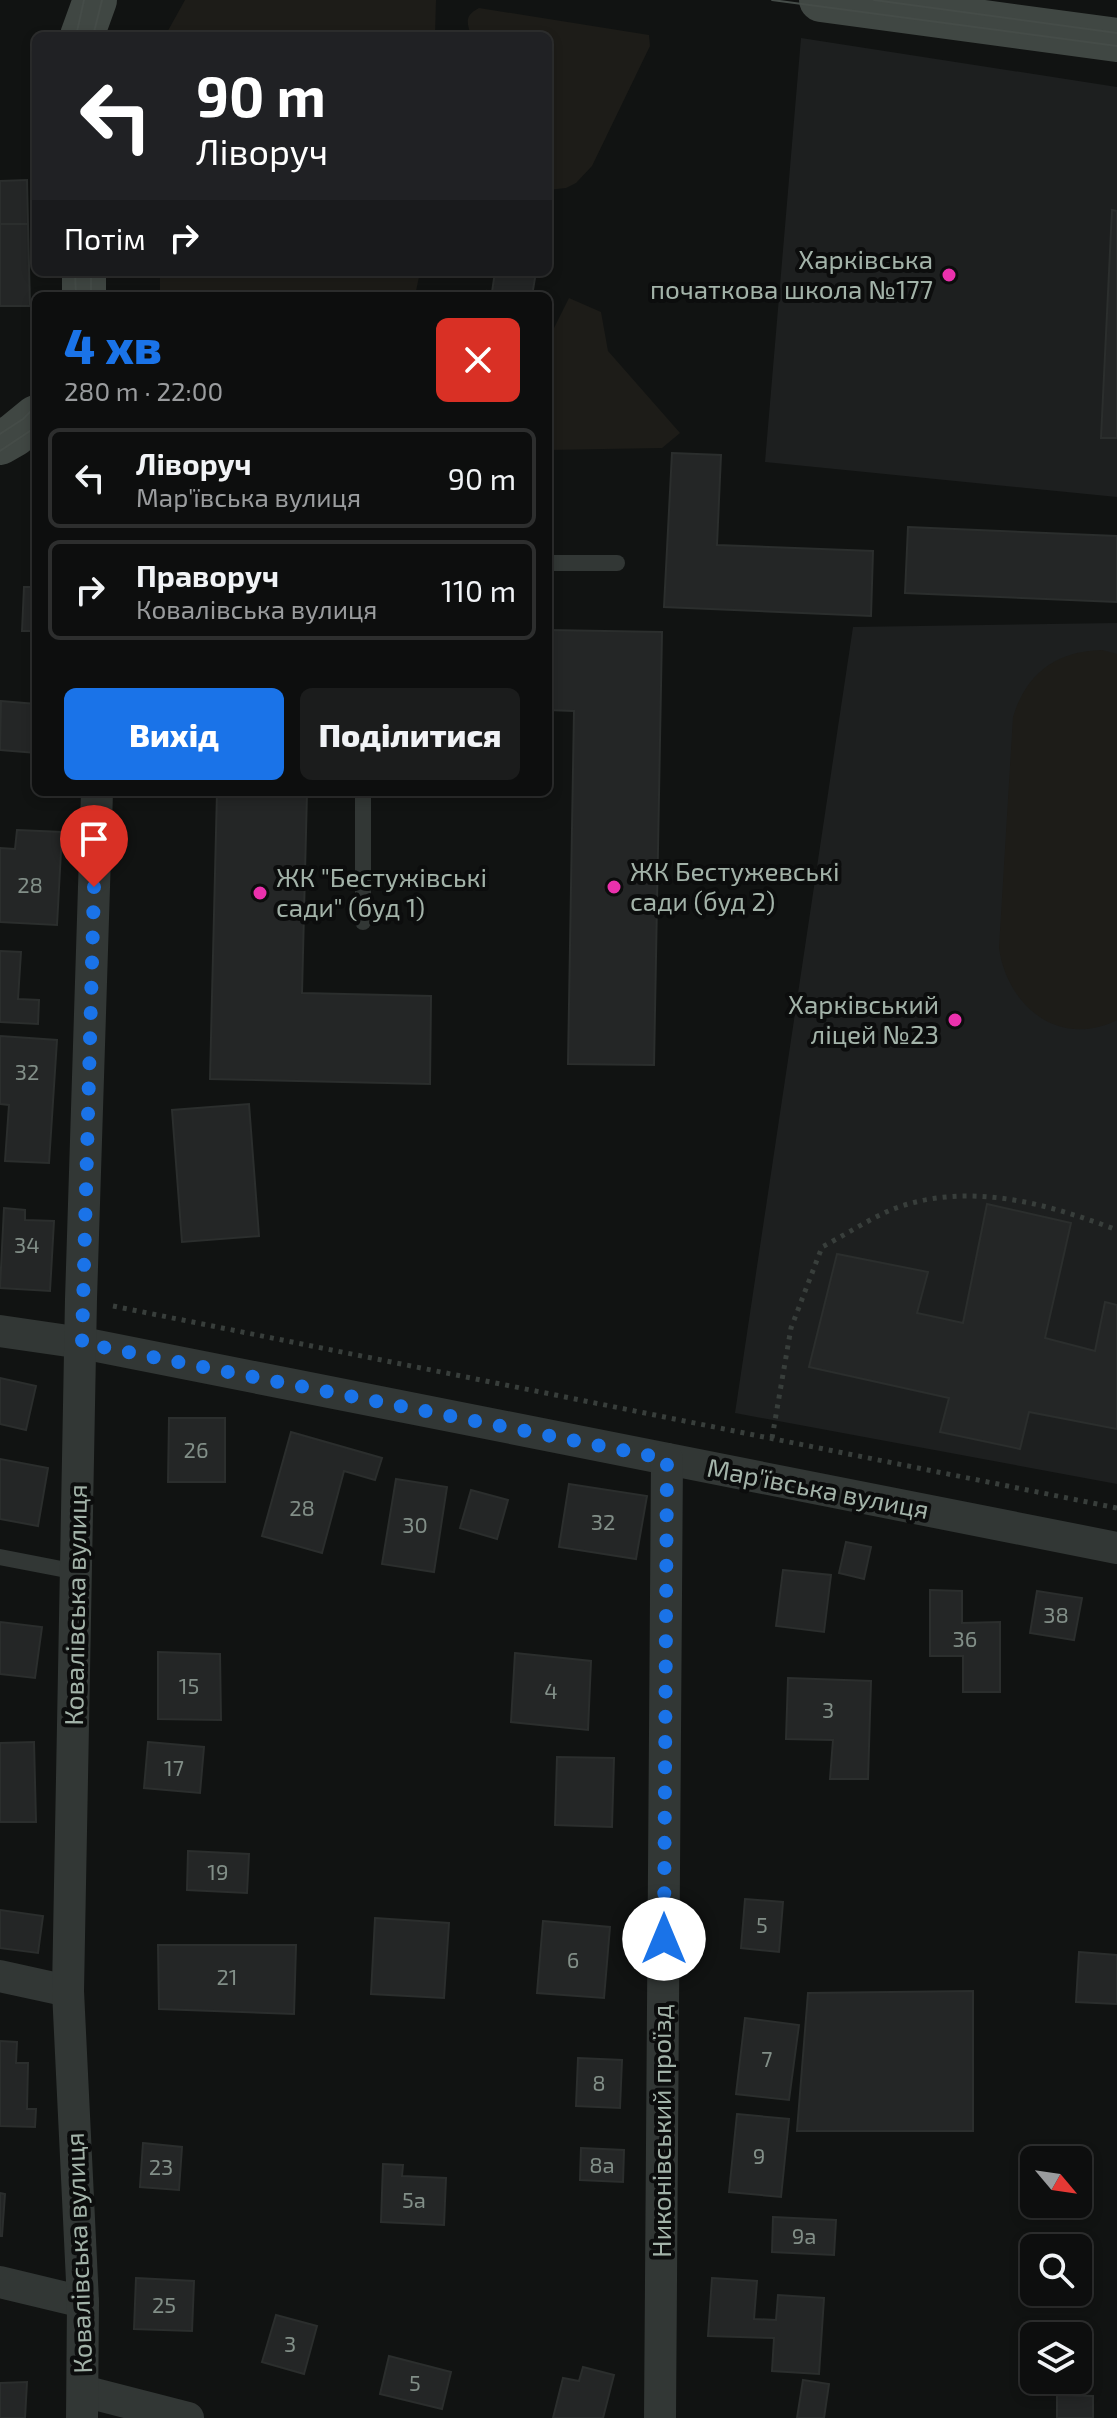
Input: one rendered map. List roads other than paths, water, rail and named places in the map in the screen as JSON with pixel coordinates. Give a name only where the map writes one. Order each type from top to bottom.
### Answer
[{"type":"main road","points":[[83,32],[95,0]]},
{"type":"main road","points":[[821,0],[885,4],[1117,40]]},
{"type":"main road","points":[[0,443],[32,420]]},
{"type":"street","name":"Ковалівська вулиця","points":[[83,2404],[83,2302],[68,1991],[81,1299],[97,796]]},
{"type":"street","name":"Мар'ївська вулиця","points":[[0,1331],[82,1343],[1117,1548]]},
{"type":"street","name":"Никонівський проїзд","points":[[660,2418],[667,1459]]},
{"type":"street","points":[[0,1976],[68,1991]]},
{"type":"street","points":[[0,2282],[83,2302]]},
{"type":"street","points":[[83,2404],[188,2418]]},
{"type":"lane","points":[[552,563],[617,563]]},
{"type":"lane","points":[[363,796],[363,922]]},
{"type":"lane","points":[[0,1557],[77,1572]]},
{"type":"tram line","points":[[77,32],[84,0]]},
{"type":"tram line","points":[[94,32],[102,0]]},
{"type":"tram line","points":[[772,0],[1117,46]]},
{"type":"tram line","points":[[874,0],[1117,33]]},
{"type":"tram line","points":[[75,276],[76,292]]},
{"type":"tram line","points":[[91,276],[91,292]]},
{"type":"tram line","points":[[0,434],[32,410]]},
{"type":"tram line","points":[[0,451],[32,430]]},
{"type":"place","name":"Харківська початкова школа №177","points":[[949,275]]},
{"type":"place","name":"ЖК Бестужевські сади (буд 2)","points":[[614,887]]},
{"type":"place","name":"ЖК \"Бестужівські сади\" (буд 1)","points":[[260,893]]},
{"type":"place","name":"Харківський ліцей №23","points":[[955,1020]]}]
